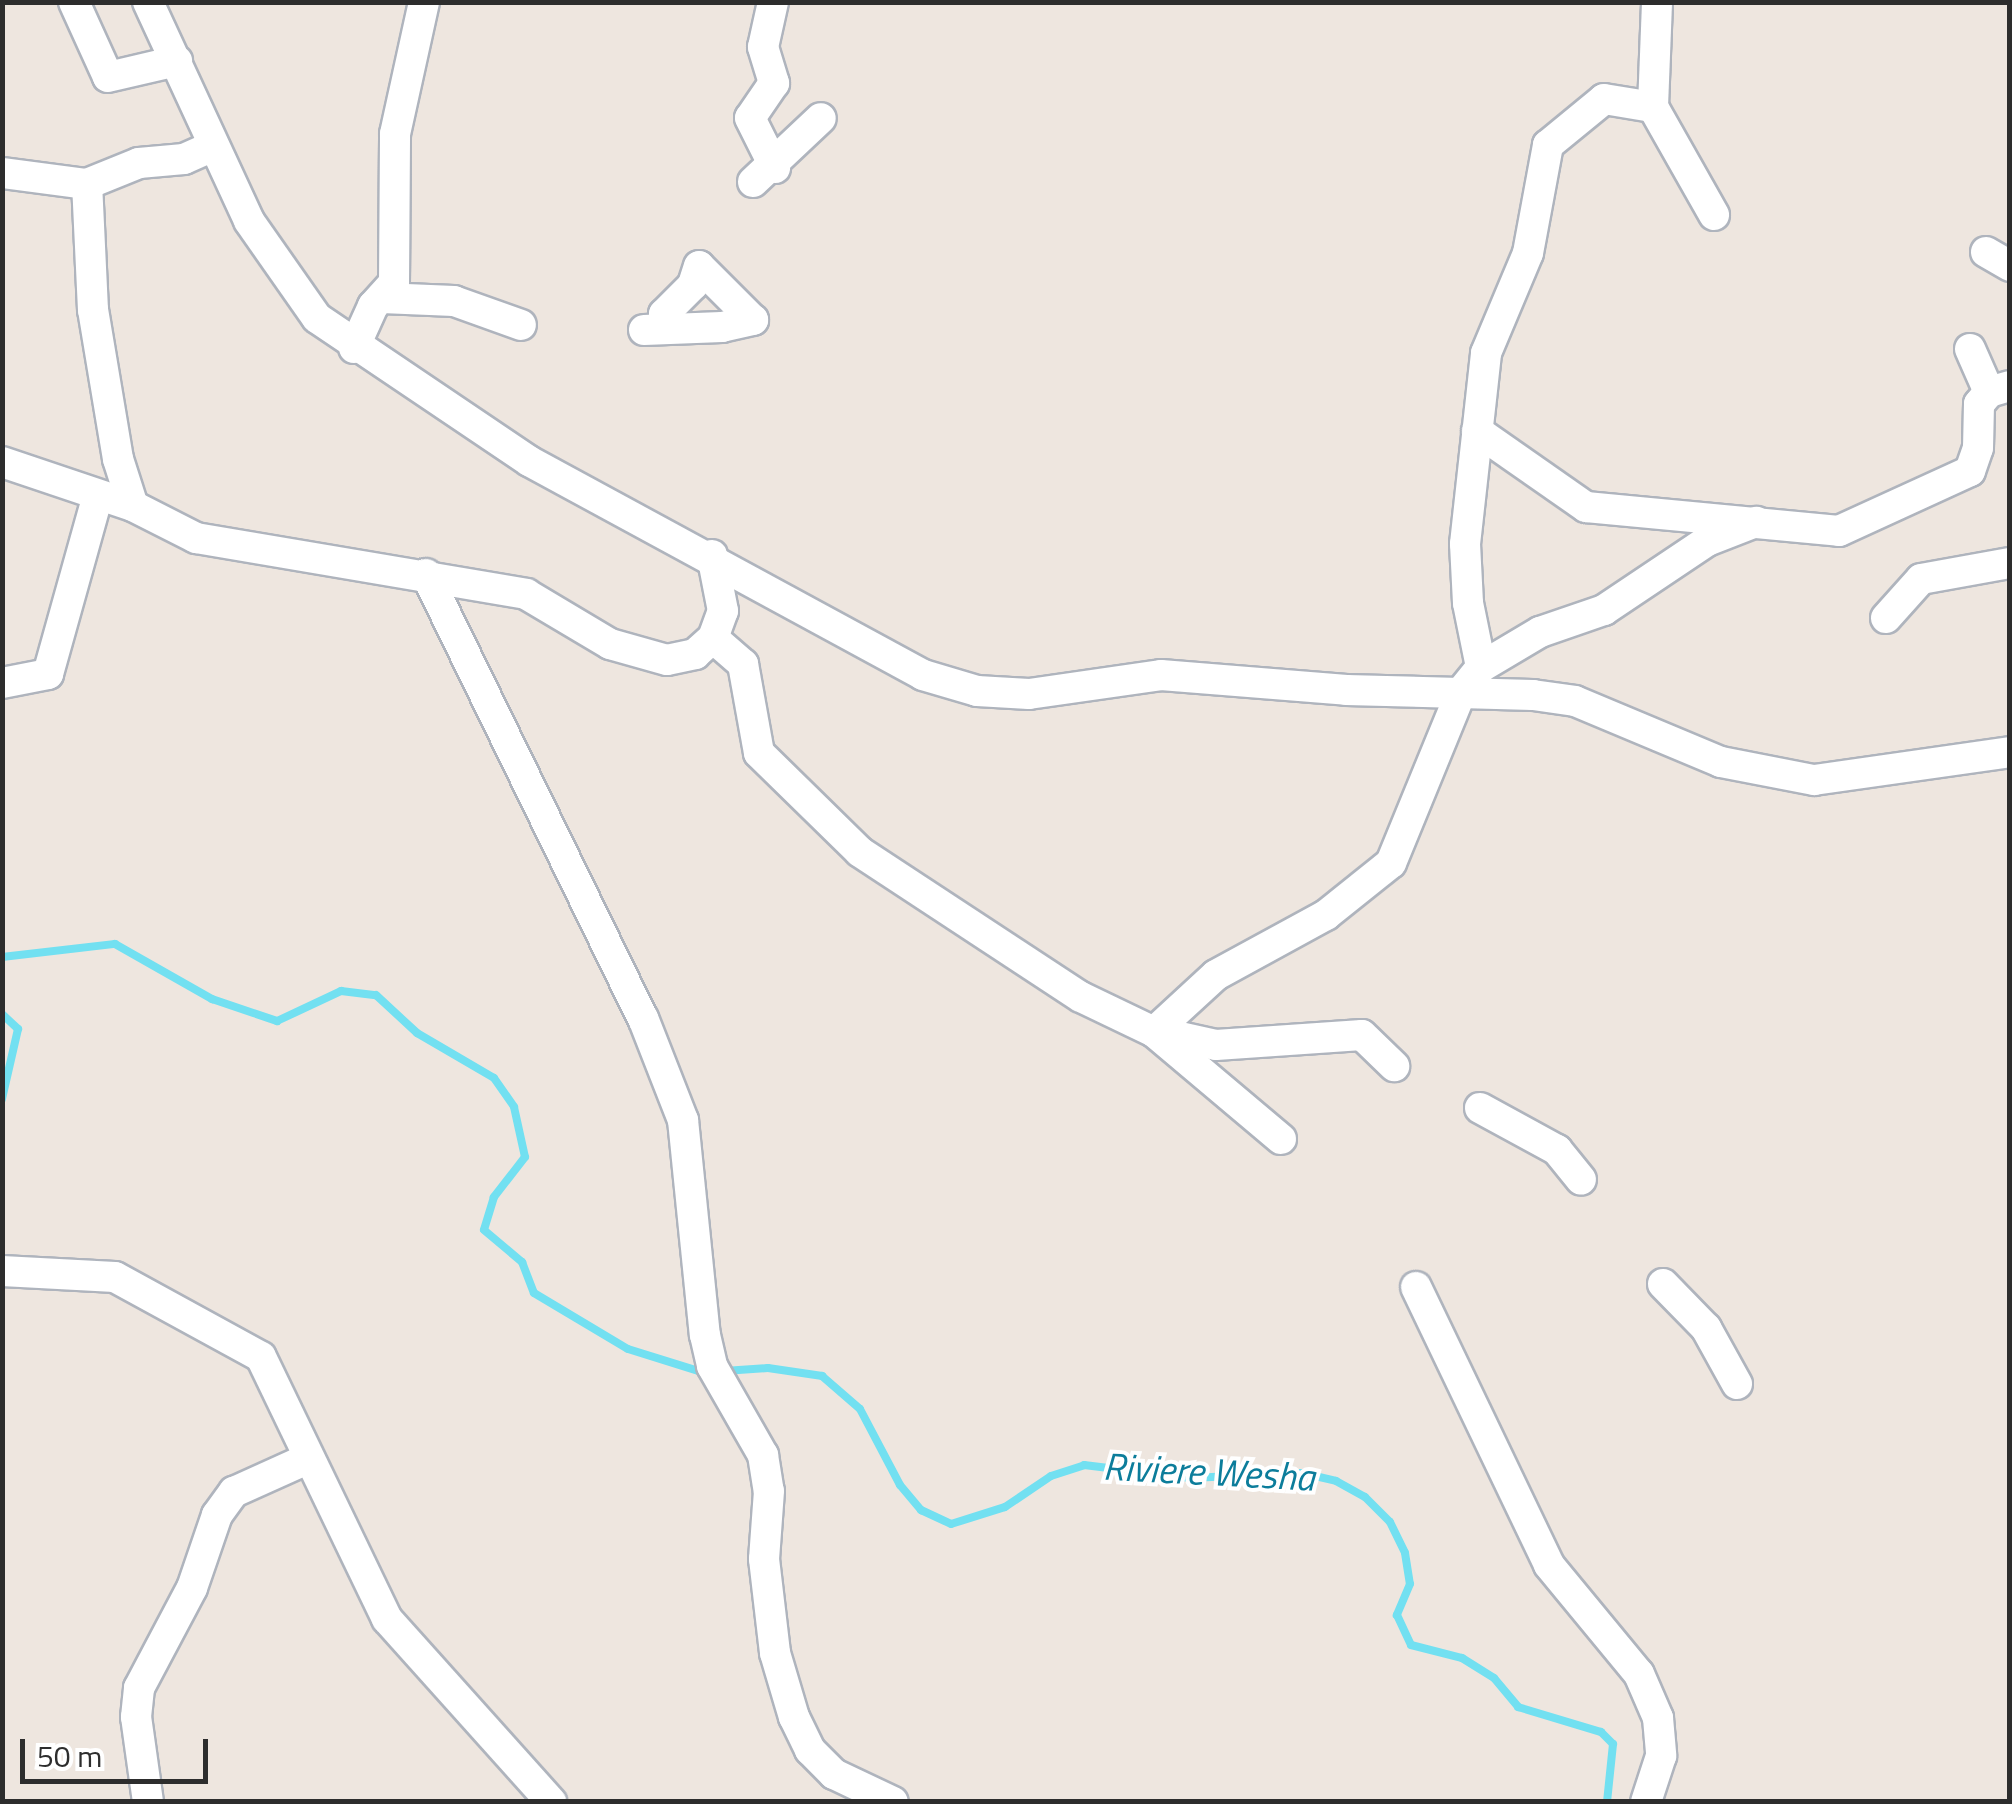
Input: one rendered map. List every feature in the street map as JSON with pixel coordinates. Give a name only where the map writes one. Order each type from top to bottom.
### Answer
[{"type":"street","points":[[74,2],[108,77],[178,61]]},
{"type":"street","points":[[148,2],[178,61],[213,146],[278,267],[317,318],[354,348],[529,461],[712,554],[840,634],[923,674],[977,690],[1028,694],[1160,675],[1346,690],[1462,692],[1575,700],[1772,776],[1866,776],[2010,752]]},
{"type":"street","points":[[354,348],[394,283],[394,134],[424,2]]},
{"type":"street","points":[[774,2],[763,47],[774,83],[750,118],[764,175],[821,118]]},
{"type":"street","points":[[1657,2],[1653,107],[1714,215]]},
{"type":"street","points":[[1481,667],[1468,603],[1465,544],[1476,430],[1486,353],[1528,252],[1548,146],[1604,99],[1653,107]]},
{"type":"street","points":[[2,172],[87,184],[139,163],[184,159],[213,146]]},
{"type":"street","points":[[87,184],[91,294],[118,459],[133,506]]},
{"type":"street","points":[[382,298],[454,300],[522,326]]},
{"type":"street","points":[[1476,430],[1586,507],[1839,531],[1892,501],[1957,478],[1974,464],[1978,404],[1999,389],[1970,349]]},
{"type":"street","points":[[2,462],[97,498],[133,506],[196,538],[526,594],[610,644],[667,660],[695,654],[713,638],[722,611],[712,554]]},
{"type":"street","points":[[2,684],[48,674],[97,498]]},
{"type":"street","points":[[1154,1032],[1216,975],[1326,915],[1392,863],[1462,692],[1481,667],[1540,632],[1604,610],[1707,541],[1756,522]]},
{"type":"street","points":[[1886,618],[1921,579],[2010,563]]},
{"type":"street","points":[[426,574],[643,1018],[684,1120],[705,1335],[712,1366],[763,1455],[769,1492],[764,1559],[775,1653],[794,1717],[810,1750],[834,1774],[893,1802]]},
{"type":"street","points":[[713,638],[743,664],[758,754],[860,852],[1082,997],[1154,1032],[1216,1045],[1362,1034],[1394,1066]]},
{"type":"street","points":[[1154,1032],[1280,1139]]},
{"type":"street","points":[[1480,1108],[1557,1150],[1581,1180]]},
{"type":"street","points":[[2,1271],[115,1277],[260,1357],[295,1423],[306,1460],[387,1619],[551,1802]]},
{"type":"street","points":[[1663,1284],[1706,1328],[1736,1384]]},
{"type":"street","points":[[1416,1287],[1549,1565],[1638,1674],[1658,1718],[1661,1756],[1646,1802]]},
{"type":"street","points":[[148,1802],[136,1717],[139,1688],[192,1588],[217,1515],[234,1492],[306,1460]]},
{"type":"waterway","name":"Riviere Wesha","points":[[2,957],[115,944],[212,999],[277,1021],[341,991],[376,995],[417,1033],[494,1078],[514,1107],[525,1157],[494,1197],[484,1230],[522,1262],[534,1293],[628,1349],[705,1373]]},
{"type":"waterway","points":[[2,1014],[18,1029],[2,1099]]},
{"type":"waterway","name":"Riviere Wesha","points":[[724,1371],[768,1368],[822,1376],[860,1409],[900,1485],[921,1510],[951,1524],[1005,1507],[1051,1476],[1084,1465],[1190,1478],[1302,1473],[1336,1481],[1365,1497],[1390,1522],[1405,1553],[1410,1584],[1397,1615],[1411,1645],[1462,1658],[1494,1678],[1518,1707],[1601,1732],[1613,1744],[1607,1802]]}]
